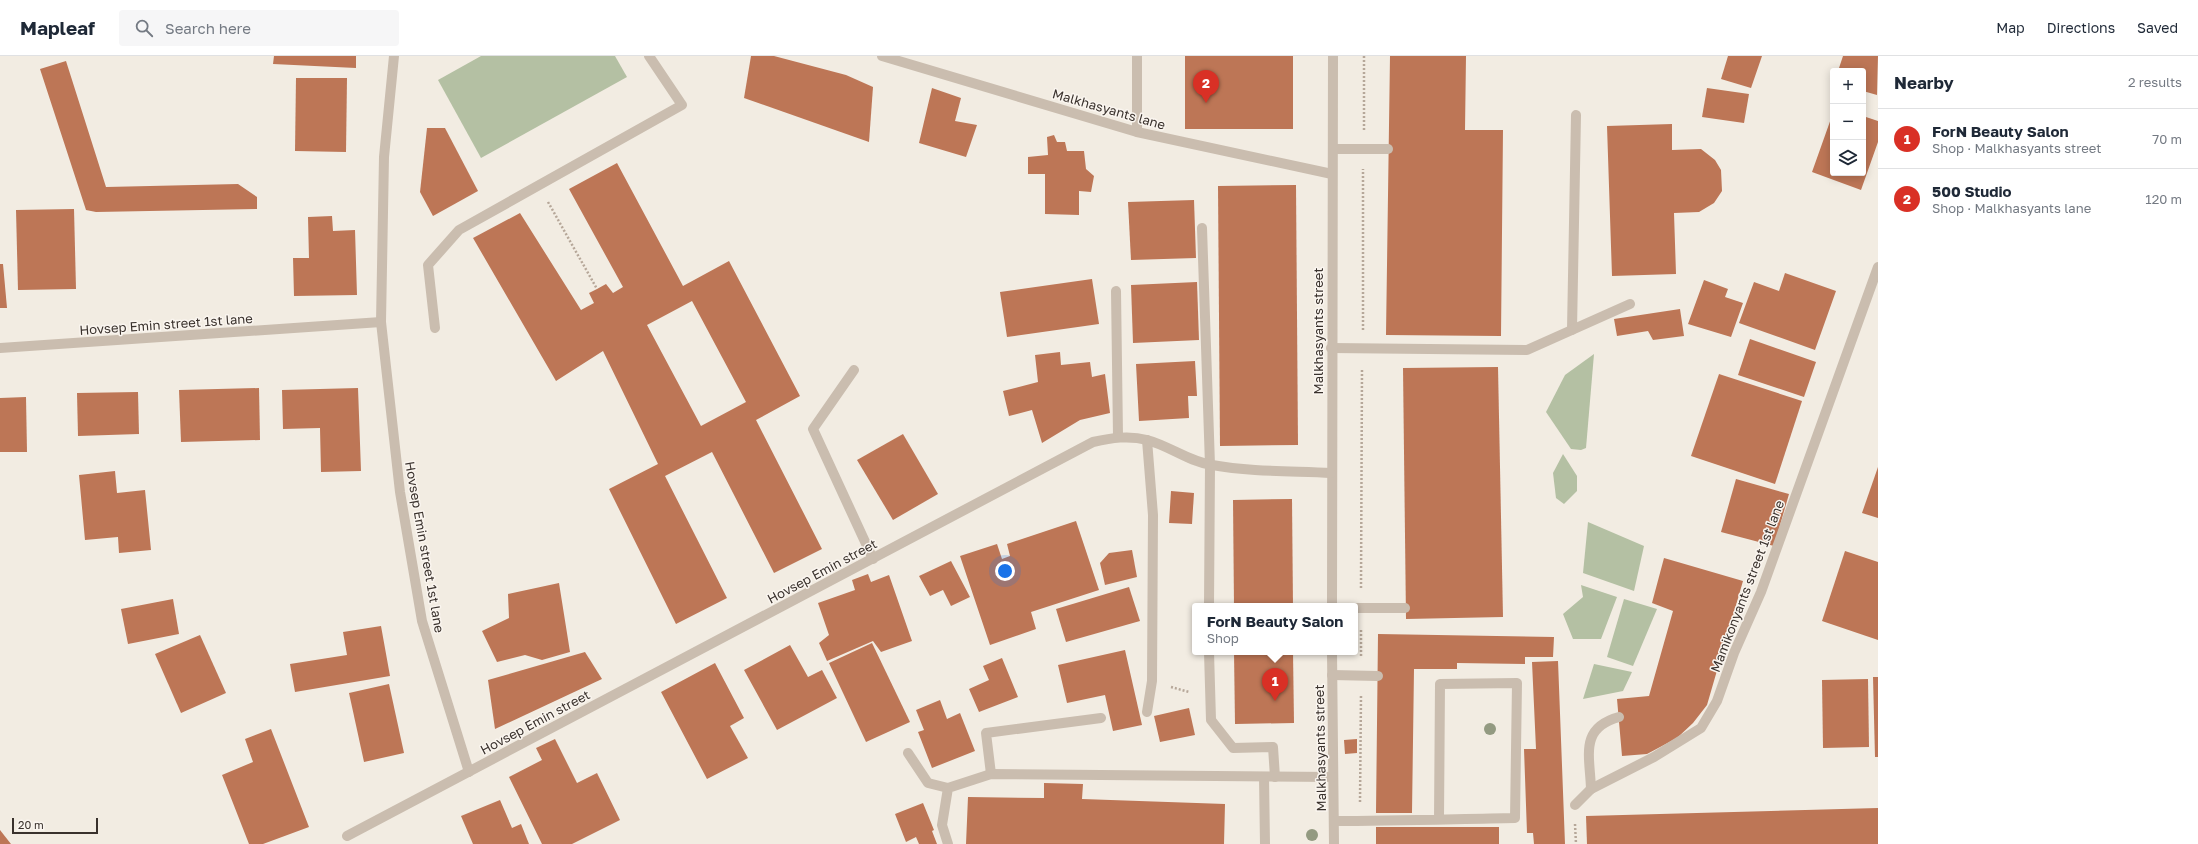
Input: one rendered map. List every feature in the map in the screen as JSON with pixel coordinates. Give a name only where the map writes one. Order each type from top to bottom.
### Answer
[{"type":"street","name":"Hovsep Emin street 1st lane","points":[[394,56],[384,157],[381,322],[400,492],[422,622],[469,772]]},
{"type":"street","points":[[435,328],[428,265],[460,230],[682,105],[649,56]]},
{"type":"street","name":"Malkhasyants lane","points":[[882,56],[900,59],[1137,132],[1332,174]]},
{"type":"street","points":[[1137,56],[1137,132]]},
{"type":"street","name":"Malkhasyants street","points":[[1332,603],[1331,473],[1333,56]]},
{"type":"street","points":[[1572,330],[1576,115]]},
{"type":"street","points":[[1333,149],[1388,149]]},
{"type":"street","points":[[1202,228],[1210,465],[1209,603]]},
{"type":"street","name":"Mamikonyants street 1st lane","points":[[1575,805],[1592,789],[1654,757],[1700,728],[1717,701],[1734,653],[1761,592],[1878,267]]},
{"type":"street","points":[[1116,291],[1118,436]]},
{"type":"street","points":[[1332,348],[1527,350],[1630,304]]},
{"type":"street","name":"Hovsep Emin street 1st lane","points":[[0,348],[381,322]]},
{"type":"street","points":[[854,370],[813,429],[873,559]]},
{"type":"street","name":"Hovsep Emin street","points":[[347,836],[1093,442],[1118,436],[1147,440],[1185,458],[1210,465],[1228,468],[1331,473]]},
{"type":"street","points":[[1147,440],[1154,515],[1152,681],[1147,712]]},
{"type":"street","points":[[1358,608],[1406,608]]},
{"type":"street","points":[[1209,655],[1211,720],[1233,748],[1274,747],[1270,777],[1265,844]]},
{"type":"street","name":"Malkhasyants street","points":[[1332,655],[1334,844]]},
{"type":"street","points":[[1332,675],[1378,676]]},
{"type":"street","points":[[1334,821],[1515,818],[1517,683],[1440,684],[1439,819]]},
{"type":"street","points":[[1592,789],[1590,739],[1596,728],[1606,720],[1619,717]]},
{"type":"street","points":[[991,774],[986,733],[1101,718]]},
{"type":"street","points":[[908,753],[928,783],[948,788],[991,774],[1333,777]]},
{"type":"street","points":[[948,788],[942,825],[948,844]]},
{"type":"path","points":[[1360,821],[1361,676],[1358,608],[1364,56]]},
{"type":"path","points":[[538,186],[597,288]]},
{"type":"path","points":[[1152,681],[1210,698]]},
{"type":"green space","points":[[481,56],[615,56],[627,77],[481,158],[438,80]]},
{"type":"green space","points":[[1594,354],[1586,448],[1581,450],[1571,449],[1546,412],[1565,375]]},
{"type":"green space","points":[[1563,454],[1577,476],[1577,491],[1564,504],[1556,498],[1553,473]]},
{"type":"green space","points":[[1588,522],[1644,546],[1634,591],[1583,573]]},
{"type":"green space","points":[[1581,585],[1617,597],[1601,639],[1573,639],[1563,614],[1583,597]]},
{"type":"green space","points":[[1624,599],[1657,609],[1633,666],[1607,657]]},
{"type":"green space","points":[[1594,664],[1632,672],[1623,691],[1583,699]]},
{"type":"building","points":[[274,56],[356,56],[356,68],[273,64]]},
{"type":"building","points":[[751,56],[774,56],[846,75],[873,87],[869,142],[744,98]]},
{"type":"building","points":[[1185,56],[1293,56],[1293,129],[1185,129]]},
{"type":"building","points":[[1390,56],[1466,56],[1465,130],[1503,130],[1501,336],[1386,335]]},
{"type":"building","points":[[1728,56],[1762,56],[1751,88],[1721,79]]},
{"type":"building","points":[[1843,56],[1878,56],[1877,95],[1866,92],[1866,68],[1839,68]]},
{"type":"building","points":[[66,61],[106,187],[238,184],[257,197],[257,209],[96,212],[86,210],[40,69]]},
{"type":"building","points":[[296,78],[347,78],[346,152],[295,151]]},
{"type":"building","points":[[932,88],[961,98],[955,121],[977,125],[966,157],[919,143]]},
{"type":"building","points":[[1707,88],[1749,94],[1744,123],[1702,117]]},
{"type":"building","points":[[1866,117],[1878,121],[1878,142],[1866,176]]},
{"type":"building","points":[[1830,121],[1830,176],[1866,176],[1861,190],[1812,172]]},
{"type":"building","points":[[1672,124],[1672,150],[1701,149],[1715,160],[1721,170],[1722,191],[1714,203],[1699,212],[1674,213],[1676,274],[1612,276],[1607,126]]},
{"type":"building","points":[[427,128],[445,128],[478,191],[433,216],[420,192]]},
{"type":"building","points":[[1054,135],[1057,142],[1065,142],[1067,151],[1084,151],[1086,169],[1094,176],[1091,192],[1079,191],[1079,215],[1045,214],[1045,174],[1028,174],[1028,157],[1048,155],[1047,137]]},
{"type":"building","points":[[617,163],[683,286],[729,261],[800,396],[756,420],[822,549],[774,573],[712,452],[665,476],[727,598],[676,624],[609,489],[658,464],[603,351],[556,381],[473,238],[520,213],[581,310],[594,303],[589,293],[606,284],[613,293],[623,287],[569,189]],"holes":[[[692,301],[746,402],[701,426],[647,325]]]},
{"type":"building","points":[[1296,185],[1298,445],[1220,446],[1218,186]]},
{"type":"building","points":[[1194,200],[1196,258],[1131,260],[1128,202]]},
{"type":"building","points":[[74,209],[76,289],[18,290],[16,210]]},
{"type":"building","points":[[332,216],[333,231],[355,230],[357,295],[294,296],[293,258],[309,258],[308,217]]},
{"type":"building","points":[[0,264],[3,264],[7,308],[0,308]]},
{"type":"building","points":[[1785,273],[1836,291],[1815,350],[1739,323],[1754,282],[1779,291]]},
{"type":"building","points":[[1092,279],[1099,324],[1007,337],[1000,292]]},
{"type":"building","points":[[1704,280],[1728,289],[1725,297],[1743,303],[1731,337],[1688,324]]},
{"type":"building","points":[[1197,282],[1199,340],[1133,343],[1131,285]]},
{"type":"building","points":[[1680,309],[1684,336],[1653,340],[1648,331],[1617,336],[1614,319]]},
{"type":"building","points":[[1750,339],[1816,362],[1804,397],[1738,375]]},
{"type":"building","points":[[1060,352],[1061,365],[1090,362],[1092,377],[1105,374],[1110,413],[1080,420],[1042,443],[1032,410],[1009,416],[1003,391],[1038,382],[1035,355]]},
{"type":"building","points":[[1195,361],[1197,396],[1188,396],[1189,418],[1139,421],[1136,364]]},
{"type":"building","points":[[1498,367],[1503,617],[1406,619],[1403,368]]},
{"type":"building","points":[[1719,374],[1802,401],[1775,484],[1691,456]]},
{"type":"building","points":[[259,388],[260,440],[181,442],[179,390]]},
{"type":"building","points":[[358,388],[361,471],[321,472],[320,428],[283,429],[282,390]]},
{"type":"building","points":[[138,392],[139,434],[78,436],[77,393]]},
{"type":"building","points":[[26,397],[27,452],[0,452],[0,398]]},
{"type":"building","points":[[903,434],[938,494],[893,520],[857,460]]},
{"type":"building","points":[[1878,467],[1878,518],[1862,513]]},
{"type":"building","points":[[115,471],[117,493],[145,490],[151,550],[119,553],[118,537],[85,540],[79,475]]},
{"type":"building","points":[[1736,479],[1789,494],[1774,546],[1721,532]]},
{"type":"building","points":[[1171,491],[1194,493],[1192,524],[1169,523]]},
{"type":"building","points":[[1292,499],[1293,603],[1234,603],[1233,500]]},
{"type":"building","points":[[1076,521],[1099,590],[1031,612],[1036,629],[990,645],[960,556],[997,544],[1002,559],[1010,556],[1007,544]]},
{"type":"building","points":[[1132,550],[1137,577],[1105,585],[1100,563],[1109,553]]},
{"type":"building","points":[[1845,551],[1878,562],[1878,640],[1822,621]]},
{"type":"building","points":[[1664,558],[1743,581],[1707,705],[1693,723],[1677,738],[1647,754],[1622,756],[1617,699],[1649,696],[1673,611],[1652,603]]},
{"type":"building","points":[[951,561],[970,597],[951,606],[943,590],[930,596],[919,576]]},
{"type":"building","points":[[868,574],[871,582],[889,575],[912,641],[881,652],[873,641],[827,661],[819,643],[829,635],[818,603],[855,590],[852,580]]},
{"type":"building","points":[[559,583],[570,652],[542,660],[525,655],[497,662],[482,631],[509,618],[508,594]]},
{"type":"building","points":[[1129,587],[1140,621],[1066,642],[1056,609]]},
{"type":"building","points":[[173,599],[179,634],[128,644],[121,609]]},
{"type":"building","points":[[381,626],[390,676],[295,692],[290,664],[347,655],[343,632]]},
{"type":"building","points":[[1378,634],[1554,637],[1553,657],[1525,657],[1525,664],[1457,663],[1457,669],[1414,669],[1412,813],[1376,813]]},
{"type":"building","points":[[200,635],[226,693],[181,713],[155,654]]},
{"type":"building","points":[[872,643],[910,722],[866,742],[829,663]]},
{"type":"building","points":[[790,645],[808,677],[822,670],[837,698],[777,730],[744,670]]},
{"type":"building","points":[[1125,650],[1142,725],[1113,731],[1105,695],[1067,703],[1058,665]]},
{"type":"building","points":[[585,652],[602,679],[495,729],[488,680]]},
{"type":"building","points":[[1234,655],[1293,655],[1294,723],[1235,724]]},
{"type":"building","points":[[1002,658],[1018,697],[979,712],[969,689],[989,680],[983,666]]},
{"type":"building","points":[[1558,661],[1565,844],[1534,844],[1533,833],[1527,833],[1524,749],[1536,749],[1532,662]]},
{"type":"building","points":[[715,663],[744,718],[730,726],[748,758],[707,779],[661,692]]},
{"type":"building","points":[[1873,677],[1878,677],[1878,757],[1875,757]]},
{"type":"building","points":[[1868,679],[1869,747],[1823,748],[1822,680]]},
{"type":"building","points":[[389,684],[404,753],[364,762],[349,693]]},
{"type":"building","points":[[940,700],[947,719],[960,713],[975,751],[932,768],[918,732],[924,730],[916,710]]},
{"type":"building","points":[[1189,708],[1195,735],[1160,742],[1154,716]]},
{"type":"building","points":[[271,729],[309,827],[263,844],[249,844],[222,775],[253,762],[245,739]]},
{"type":"building","points":[[555,739],[577,783],[597,773],[620,820],[572,844],[542,844],[509,777],[542,760],[536,748]]},
{"type":"building","points":[[1357,739],[1357,753],[1345,754],[1344,740]]},
{"type":"building","points":[[1044,783],[1083,784],[1082,799],[1225,804],[1224,844],[966,844],[968,797],[1044,798]]},
{"type":"building","points":[[500,800],[512,828],[521,824],[529,844],[473,844],[461,816]]},
{"type":"building","points":[[923,803],[934,830],[932,831],[937,844],[919,844],[916,837],[906,842],[895,814]]},
{"type":"building","points":[[1878,808],[1878,844],[1587,844],[1586,816]]},
{"type":"building","points":[[1376,827],[1499,827],[1499,844],[1376,844]]},
{"type":"building","points":[[0,830],[11,844],[0,844]]},
{"type":"place","name":"500 Studio","points":[[1206,103]]},
{"type":"place","name":"ForN Beauty Salon","points":[[1275,701]]}]
